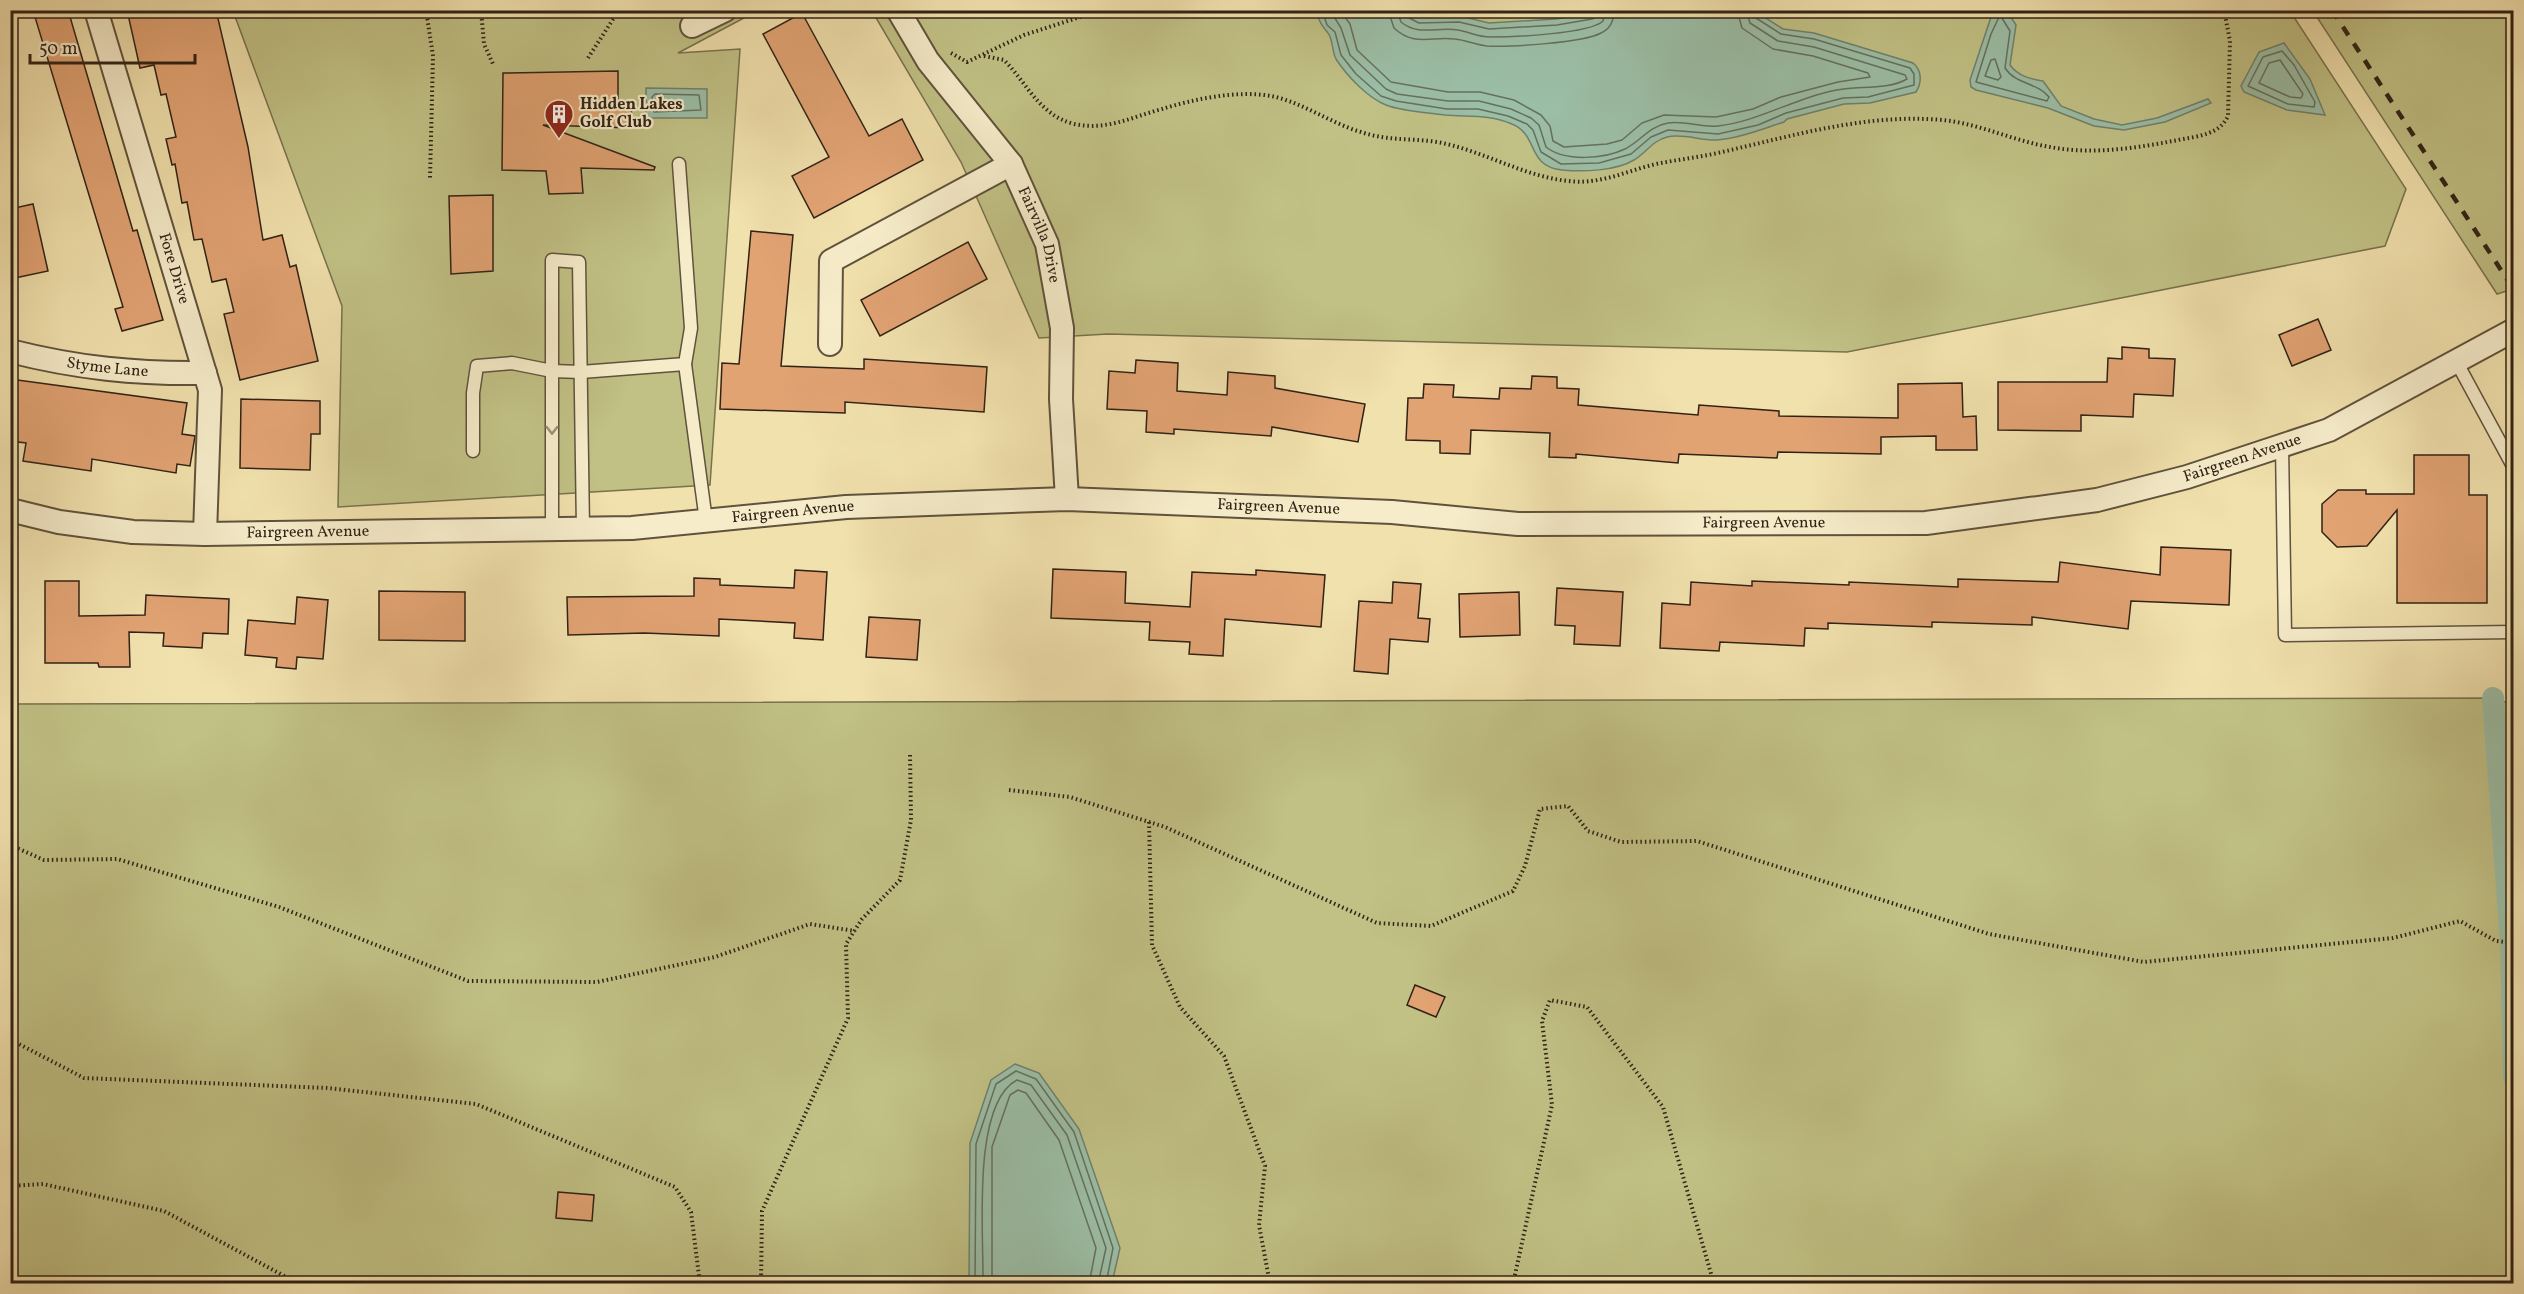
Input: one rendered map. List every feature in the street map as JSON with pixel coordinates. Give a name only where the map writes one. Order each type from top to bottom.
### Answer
[{"type":"street","name":"Fore Drive","points":[[96,10],[210,390],[205,534]]},
{"type":"street","points":[[692,26],[725,10]]},
{"type":"street","name":"Fairvilla Drive","points":[[898,10],[928,61],[1011,164],[1047,244],[1062,328],[1061,399],[1067,499]]},
{"type":"street","points":[[830,344],[831,261],[1011,164]]},
{"type":"street","name":"Fairgreen Avenue","points":[[10,510],[59,522],[132,531],[205,534],[632,528],[846,507],[1067,499],[1392,512],[1518,524],[1926,523],[2097,500],[2187,477],[2329,430],[2514,330]]},
{"type":"street","name":"Styme Lane","points":[[10,351],[64,365],[121,371],[205,373]]},
{"type":"lane","points":[[679,164],[691,328],[685,364],[706,521]]},
{"type":"lane","points":[[552,529],[552,260],[579,262],[583,529]]},
{"type":"lane","points":[[2456,361],[2514,468]]},
{"type":"lane","points":[[472,452],[473,393],[477,366],[512,363],[552,371],[581,372],[685,364]]},
{"type":"lane","points":[[2282,445],[2285,635],[2514,632]]},
{"type":"path","points":[[426,10],[433,56],[430,179]]},
{"type":"path","points":[[481,10],[484,44],[493,64]]},
{"type":"path","points":[[588,58],[619,10]]},
{"type":"path","points":[[945,45],[951,53],[967,62],[984,56],[1024,35],[1102,10]]},
{"type":"path","points":[[984,56],[1004,60],[1037,103],[1049,113],[1078,125],[1126,122],[1161,109],[1226,97],[1271,96],[1357,131],[1386,140],[1436,142],[1548,177],[1568,181],[1587,181],[1613,178],[1653,164],[1712,154],[1840,124],[1892,119],[1957,122],[2049,147],[2078,150],[2138,148],[2214,132],[2229,116],[2230,41],[2224,10]]},
{"type":"path","points":[[761,1284],[762,1211],[848,1018],[846,944],[900,880],[911,820],[910,753]]},
{"type":"path","points":[[1009,790],[1070,796],[1149,822],[1377,923],[1431,926],[1513,891],[1525,866],[1540,809],[1568,806],[1588,831],[1621,842],[1697,841],[1989,934],[2144,962],[2393,938],[2460,921],[2496,941],[2514,942]]},
{"type":"path","points":[[1149,822],[1152,945],[1180,1007],[1224,1056],[1265,1166],[1259,1225],[1270,1284]]},
{"type":"path","points":[[10,844],[44,860],[117,859],[279,907],[468,981],[597,982],[715,957],[810,924],[855,931]]},
{"type":"path","points":[[1513,1284],[1552,1105],[1542,1022],[1550,1000],[1587,1007],[1663,1107],[1714,1284]]},
{"type":"path","points":[[10,1035],[15,1042],[84,1078],[327,1088],[477,1104],[675,1187],[691,1212],[700,1284]]},
{"type":"path","points":[[10,1186],[43,1184],[164,1211],[299,1284]]},
{"type":"green space","points":[[233,11],[757,11],[678,53],[740,49],[710,485],[338,507],[342,306]]},
{"type":"green space","points":[[872,11],[2290,11],[2406,189],[2385,246],[1847,352],[1108,334],[1039,338],[961,162]]},
{"type":"green space","points":[[2313,11],[2513,11],[2513,289],[2497,294]]},
{"type":"green space","points":[[2493,698],[2514,705],[2513,1283],[11,1283],[10,704]]},
{"type":"water","points":[[1316,11],[1405,11],[1419,17],[1460,16],[1489,23],[1556,19],[1603,11],[1755,11],[1783,29],[1814,33],[1913,63],[1919,73],[1919,85],[1916,92],[1870,103],[1844,104],[1787,119],[1784,122],[1734,137],[1711,140],[1679,136],[1667,137],[1657,141],[1627,164],[1609,169],[1562,170],[1543,163],[1537,157],[1526,135],[1520,129],[1504,121],[1487,117],[1415,112],[1379,102],[1352,79],[1336,59],[1330,36]]},
{"type":"water","points":[[1993,11],[2007,11],[2016,25],[2010,65],[2025,76],[2043,81],[2061,106],[2094,119],[2122,125],[2157,118],[2208,99],[2211,103],[2165,122],[2124,130],[2094,126],[2048,108],[1976,90],[1971,87],[1970,80]]},
{"type":"water","points":[[2284,43],[2310,79],[2325,115],[2287,110],[2244,92],[2241,86],[2259,52]]},
{"type":"water","points":[[646,88],[707,89],[707,118],[646,118]]},
{"type":"water","points":[[1015,1064],[1039,1073],[1079,1129],[1120,1248],[1112,1283],[969,1283],[970,1143],[991,1080]]},
{"type":"building","points":[[58,10],[68,10],[133,231],[137,230],[163,320],[122,331],[115,309],[123,307],[35,17]]},
{"type":"building","points":[[127,10],[216,10],[248,147],[263,240],[282,235],[290,267],[296,265],[318,361],[240,380],[224,314],[234,312],[226,279],[212,282],[202,239],[194,240],[187,202],[182,203],[175,164],[172,165],[166,139],[176,137],[166,94],[161,95],[154,65],[140,68]]},
{"type":"building","points":[[802,13],[869,136],[902,119],[923,160],[814,218],[792,176],[829,157],[763,34]]},
{"type":"building","name":"Hidden Lakes Golf Club","points":[[618,71],[618,101],[631,100],[632,128],[543,125],[655,167],[654,170],[581,168],[583,193],[549,194],[546,171],[502,170],[503,73]]},
{"type":"building","points":[[493,195],[493,271],[451,274],[449,196]]},
{"type":"building","points":[[33,204],[48,271],[10,279],[10,209]]},
{"type":"building","points":[[751,231],[793,235],[781,366],[864,369],[864,359],[987,367],[984,412],[845,402],[845,413],[720,409],[722,363],[739,364]]},
{"type":"building","points":[[968,242],[987,279],[880,336],[861,300]]},
{"type":"building","points":[[2318,319],[2331,350],[2292,366],[2279,335]]},
{"type":"building","points":[[2122,347],[2149,349],[2149,358],[2175,359],[2173,396],[2134,394],[2133,417],[2081,415],[2081,431],[1998,430],[1998,382],[2107,382],[2108,358],[2122,359]]},
{"type":"building","points":[[1136,360],[1178,363],[1177,391],[1227,395],[1228,372],[1275,376],[1275,388],[1365,404],[1358,442],[1272,427],[1271,436],[1174,429],[1174,434],[1146,432],[1147,411],[1107,409],[1109,371],[1135,373]]},
{"type":"building","points":[[1532,376],[1557,377],[1557,388],[1579,389],[1578,405],[1698,415],[1699,405],[1779,411],[1779,416],[1898,418],[1898,384],[1962,383],[1963,417],[1976,416],[1977,450],[1936,450],[1936,436],[1881,437],[1881,454],[1778,452],[1777,458],[1679,454],[1678,463],[1576,454],[1576,458],[1549,457],[1550,433],[1471,430],[1470,454],[1440,453],[1440,441],[1406,440],[1408,398],[1423,398],[1424,384],[1454,385],[1453,397],[1499,399],[1500,388],[1531,389]]},
{"type":"building","points":[[10,379],[187,403],[182,434],[195,436],[190,466],[177,464],[176,473],[92,459],[91,471],[23,461],[26,443],[10,441]]},
{"type":"building","points":[[241,399],[320,401],[320,434],[311,434],[310,470],[240,468]]},
{"type":"building","points":[[2414,455],[2469,455],[2469,495],[2487,495],[2487,603],[2397,603],[2397,510],[2367,546],[2337,547],[2322,532],[2322,504],[2338,490],[2366,490],[2366,494],[2414,494]]},
{"type":"building","points":[[2161,547],[2231,550],[2229,605],[2131,601],[2128,629],[2032,617],[2032,625],[1932,622],[1932,627],[1828,623],[1828,629],[1805,628],[1804,646],[1720,642],[1719,651],[1660,648],[1662,603],[1690,605],[1691,582],[1752,586],[1752,581],[1849,585],[1849,582],[1958,587],[1958,579],[2058,582],[2060,562],[2160,575]]},
{"type":"building","points":[[1053,569],[1126,572],[1125,603],[1190,607],[1192,572],[1256,575],[1256,570],[1325,575],[1321,627],[1225,619],[1223,656],[1189,654],[1190,642],[1149,640],[1150,622],[1051,618]]},
{"type":"building","points":[[795,570],[827,572],[823,640],[794,638],[795,623],[719,619],[719,636],[644,633],[568,635],[567,597],[694,596],[694,578],[720,579],[720,585],[794,588]]},
{"type":"building","points":[[45,581],[79,581],[79,616],[145,615],[146,595],[229,599],[228,634],[203,633],[202,648],[163,646],[164,633],[129,632],[130,667],[99,667],[98,663],[45,663]]},
{"type":"building","points":[[1393,582],[1421,584],[1418,618],[1430,619],[1428,642],[1390,639],[1388,674],[1354,671],[1359,601],[1392,603]]},
{"type":"building","points":[[1557,588],[1623,592],[1620,646],[1574,644],[1575,626],[1555,625]]},
{"type":"building","points":[[379,591],[465,592],[465,641],[379,640]]},
{"type":"building","points":[[1519,592],[1520,635],[1460,637],[1459,594]]},
{"type":"building","points":[[297,597],[328,600],[323,659],[297,657],[296,669],[276,667],[277,658],[245,655],[248,620],[295,624]]},
{"type":"building","points":[[869,617],[920,620],[917,660],[866,657]]},
{"type":"building","points":[[1415,985],[1445,997],[1436,1017],[1407,1005]]},
{"type":"building","points":[[558,1192],[594,1195],[592,1221],[556,1218]]},
{"type":"waterway","points":[[2493,698],[2511,942],[2514,1077]]},
{"type":"railway","points":[[2332,10],[2514,290]]},
{"type":"place","name":"Hidden Lakes Golf Club","points":[[559,140]]}]
